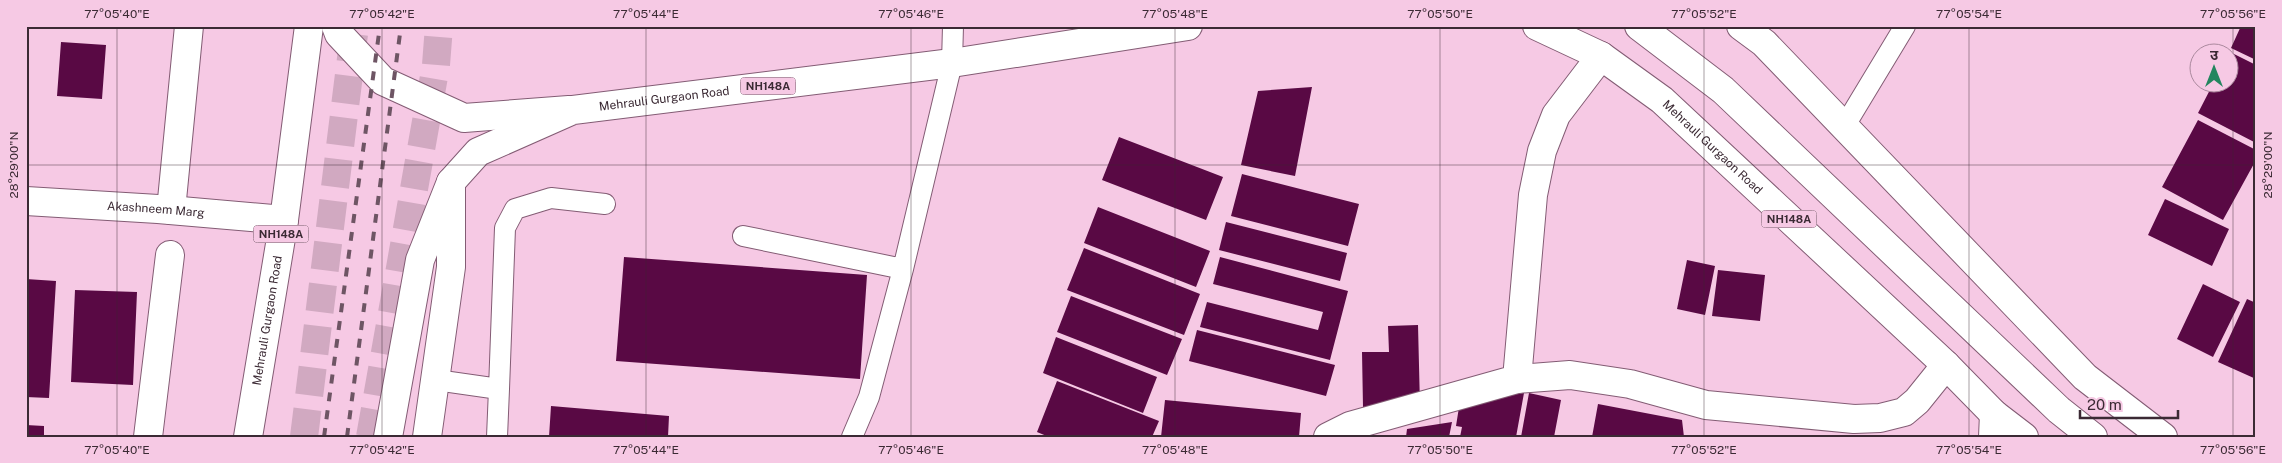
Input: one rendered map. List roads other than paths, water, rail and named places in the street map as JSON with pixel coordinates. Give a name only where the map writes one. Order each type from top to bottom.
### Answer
[{"type":"main road","points":[[171,210],[189,26]]},
{"type":"main road","name":"Mehrauli Gurgaon Road","points":[[248,437],[284,220],[309,26]]},
{"type":"main road","points":[[336,26],[340,34],[383,81],[464,118],[573,110]]},
{"type":"main road","name":"Mehrauli Gurgaon Road","points":[[388,437],[420,260],[451,182],[478,152],[573,110],[952,64],[1188,26]]},
{"type":"main road","name":"Mehrauli Gurgaon Road","points":[[1537,26],[1600,56],[1662,100],[1946,365],[1993,425],[2024,437]]},
{"type":"main road","points":[[1639,26],[1723,90],[2060,410],[2093,437]]},
{"type":"main road","points":[[1741,26],[1764,43],[2085,376],[2163,437]]},
{"type":"main road","points":[[1517,379],[1533,196],[1542,151],[1556,115],[1600,56]]},
{"type":"main road","points":[[427,437],[451,267],[451,182]]},
{"type":"main road","name":"Akashneem Marg","points":[[26,201],[171,210],[284,220]]},
{"type":"main road","points":[[148,437],[170,255]]},
{"type":"main road","points":[[1328,437],[1350,426],[1517,379],[1570,375],[1630,384],[1706,405],[1854,419],[1880,418],[1904,412],[1917,401],[1946,365]]},
{"type":"lane","points":[[852,437],[869,397],[903,269],[952,64],[953,26]]},
{"type":"lane","points":[[1844,126],[1904,26]]},
{"type":"lane","points":[[497,437],[505,228],[515,210],[551,198],[605,204]]},
{"type":"lane","points":[[743,236],[903,269]]},
{"type":"lane","points":[[436,380],[499,389]]},
{"type":"tunnel","points":[[304,437],[355,26]]},
{"type":"tunnel","points":[[370,437],[436,65],[439,26]]},
{"type":"railway","points":[[324,437],[380,26]]},
{"type":"railway","points":[[347,437],[401,26]]}]
